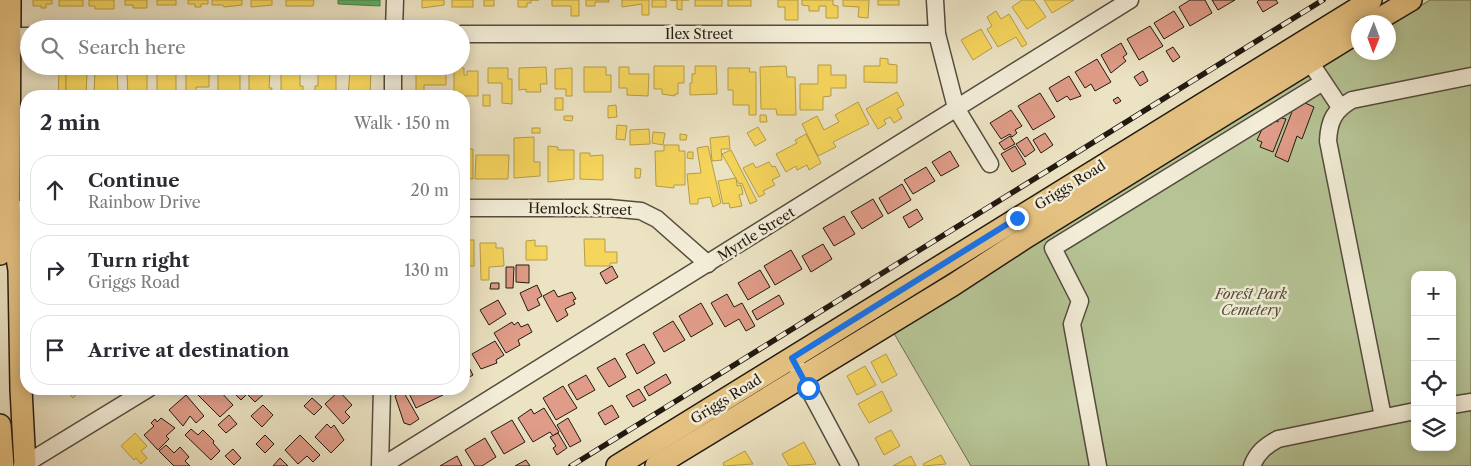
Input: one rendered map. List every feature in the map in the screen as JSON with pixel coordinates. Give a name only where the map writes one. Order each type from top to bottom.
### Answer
[{"type":"main road","points":[[10,0],[13,36],[12,209],[19,270],[20,330]]},
{"type":"main road","name":"Griggs Road","points":[[617,466],[655,461],[797,367],[953,285],[1022,227],[1371,0]]},
{"type":"main road","points":[[1386,15],[1411,0]]},
{"type":"main road","name":"Griggs Road","points":[[1022,227],[1310,62],[1351,36]]},
{"type":"main road","points":[[0,254],[12,209]]},
{"type":"main road","points":[[21,395],[24,465]]},
{"type":"main road","points":[[0,425],[3,466]]},
{"type":"street","points":[[394,20],[395,0]]},
{"type":"street","points":[[935,0],[937,34],[956,108],[990,164]]},
{"type":"street","name":"Myrtle Street","points":[[381,466],[1130,0]]},
{"type":"street","name":"Ilex Street","points":[[470,34],[937,34]]},
{"type":"street","points":[[1310,62],[1340,106]]},
{"type":"street","points":[[393,75],[393,90]]},
{"type":"street","points":[[1383,417],[1328,141],[1329,128],[1333,116],[1340,106],[1366,96],[1471,76]]},
{"type":"street","points":[[1098,466],[1072,324],[1080,301],[1053,248],[1323,82]]},
{"type":"street","name":"Hemlock Street","points":[[470,208],[625,208],[641,211],[657,219],[708,264]]},
{"type":"street","points":[[797,367],[850,466]]},
{"type":"street","points":[[24,465],[138,395]]},
{"type":"street","points":[[381,466],[382,395]]},
{"type":"street","points":[[1456,404],[1471,402]]},
{"type":"street","points":[[1252,466],[1255,458],[1266,445],[1278,439],[1411,413]]},
{"type":"green space","name":"Forest Park Cemetery","points":[[1430,0],[1471,0],[1471,466],[971,466],[892,330],[1351,48],[1351,60],[1396,60],[1396,22]]},
{"type":"building: Homes","points":[[33,0],[52,0],[52,4],[46,4],[46,8],[41,8],[41,6],[33,6]]},
{"type":"building: Homes","points":[[59,0],[83,0],[83,6],[59,6]]},
{"type":"building: Homes","points":[[89,0],[114,0],[114,9],[95,9],[95,6],[89,6]]},
{"type":"building: Homes","points":[[125,0],[147,0],[147,8],[133,8],[133,5],[125,5]]},
{"type":"building: Homes","points":[[157,0],[176,0],[176,5],[157,5]]},
{"type":"building: Homes","points":[[188,0],[208,0],[208,4],[201,4],[201,7],[195,7],[195,4],[188,4]]},
{"type":"building: Homes","points":[[212,0],[242,0],[242,5],[224,7],[223,5],[212,5]]},
{"type":"building: Homes","points":[[251,0],[272,0],[272,5],[251,7]]},
{"type":"building: Homes","points":[[286,0],[314,0],[313,6],[286,6]]},
{"type":"building: Homes","points":[[422,0],[444,0],[444,5],[422,8]]},
{"type":"building: Homes","points":[[452,0],[473,0],[473,7],[452,7]]},
{"type":"building: Homes","points":[[484,0],[494,0],[494,6],[484,6]]},
{"type":"building: Homes","points":[[518,0],[531,0],[531,3],[527,3],[527,7],[518,7]]},
{"type":"building: Homes","points":[[552,0],[579,0],[579,16],[571,16],[571,6],[552,6]]},
{"type":"building: Homes","points":[[586,0],[609,0],[609,2],[595,2],[595,6],[586,6]]},
{"type":"building: Homes","points":[[622,0],[649,0],[649,15],[642,15],[642,4],[622,7]]},
{"type":"building: Homes","points":[[652,0],[666,0],[666,7],[652,7]]},
{"type":"building: Homes","points":[[670,0],[682,0],[682,10],[677,9],[677,1]]},
{"type":"building: Homes","points":[[695,0],[722,0],[722,6],[695,6]]},
{"type":"building: Homes","points":[[728,0],[751,0],[751,6],[728,6]]},
{"type":"building: Homes","points":[[778,0],[798,0],[798,20],[785,20],[785,7],[778,7]]},
{"type":"building: Homes","points":[[802,0],[833,0],[833,5],[838,6],[838,18],[826,18],[826,6],[819,6],[819,11],[809,11],[809,6],[802,5]]},
{"type":"building: Homes","points":[[843,0],[869,0],[868,18],[858,17],[859,7],[843,6]]},
{"type":"building: Homes","points":[[878,0],[899,0],[899,5],[878,5]]},
{"type":"building: Homes","points":[[1022,0],[1034,0],[1046,17],[1027,29],[1012,7]]},
{"type":"building: Homes","points":[[1044,0],[1074,0],[1052,13]]},
{"type":"building: Homes","points":[[996,11],[1001,19],[1009,14],[1027,44],[1022,47],[1016,37],[998,47],[987,29],[992,26],[987,17]]},
{"type":"building: Homes","points":[[981,29],[992,48],[973,60],[961,40]]},
{"type":"building: Homes","points":[[880,58],[888,59],[888,64],[897,65],[897,83],[864,82],[864,66],[880,66]]},
{"type":"building: Homes","points":[[818,65],[831,65],[831,75],[846,75],[846,88],[831,88],[831,96],[823,97],[823,110],[800,110],[800,84],[818,84]]},
{"type":"building: Homes","points":[[654,66],[684,66],[684,83],[678,83],[678,94],[675,94],[675,96],[662,94],[662,89],[654,89]]},
{"type":"building: Homes","points":[[695,66],[716,66],[717,94],[690,95],[690,83],[692,83],[692,74],[695,74]]},
{"type":"building: Homes","points":[[786,66],[787,77],[795,77],[796,115],[777,115],[776,109],[761,109],[760,67]]},
{"type":"building: Homes","points":[[546,67],[547,84],[540,84],[541,92],[526,92],[526,89],[519,90],[519,68]]},
{"type":"building: Homes","points":[[584,67],[606,67],[606,75],[611,75],[611,92],[584,92]]},
{"type":"building: Homes","points":[[619,67],[629,67],[629,74],[649,74],[648,96],[627,95],[627,88],[619,88]]},
{"type":"building: Homes","points":[[488,68],[508,68],[508,79],[512,79],[512,104],[502,103],[502,83],[488,83]]},
{"type":"building: Homes","points":[[572,68],[572,96],[566,96],[566,89],[555,89],[555,69]]},
{"type":"building: Homes","points":[[728,68],[750,68],[749,72],[756,72],[756,115],[749,115],[749,105],[733,105],[733,90],[728,90]]},
{"type":"building: Homes","points":[[470,71],[478,71],[478,96],[470,96],[470,90],[454,90],[454,75],[470,75]]},
{"type":"building: Homes","points":[[59,75],[66,75],[66,90],[58,90]]},
{"type":"building: Homes","points":[[66,75],[87,75],[86,90],[66,90]]},
{"type":"building: Homes","points":[[95,75],[117,75],[118,90],[94,90]]},
{"type":"building: Homes","points":[[127,75],[147,75],[147,90],[128,90]]},
{"type":"building: Homes","points":[[157,75],[176,75],[176,90],[157,90]]},
{"type":"building: Homes","points":[[186,75],[209,75],[209,87],[196,87],[196,90],[186,90]]},
{"type":"building: Homes","points":[[218,75],[240,75],[240,90],[218,90]]},
{"type":"building: Homes","points":[[249,75],[270,75],[269,88],[272,88],[272,90],[249,90]]},
{"type":"building: Homes","points":[[281,75],[300,75],[300,86],[303,86],[303,90],[281,90]]},
{"type":"building: Homes","points":[[318,75],[336,75],[336,90],[315,90],[315,86],[318,86]]},
{"type":"building: Homes","points":[[350,75],[371,75],[370,90],[348,90]]},
{"type":"building: Homes","points":[[416,75],[446,75],[446,85],[424,85],[424,90],[416,90]]},
{"type":"building: Homes","points":[[897,92],[904,105],[897,109],[902,118],[894,123],[890,117],[884,120],[886,124],[878,129],[866,109]]},
{"type":"building: Homes","points":[[483,95],[490,95],[490,106],[483,106]]},
{"type":"building: Homes","points":[[555,98],[563,98],[563,110],[555,110]]},
{"type":"building: Homes","points":[[858,102],[869,124],[833,142],[836,147],[818,156],[802,124],[817,116],[824,130],[839,122],[835,115]]},
{"type":"building: Homes","points":[[616,105],[617,117],[608,118],[608,106]]},
{"type":"building: Homes","points":[[760,115],[766,115],[767,122],[760,122]]},
{"type":"building: Homes","points":[[564,116],[573,116],[572,121],[564,120]]},
{"type":"building: Homes","points":[[617,125],[627,126],[625,140],[616,139]]},
{"type":"building: Homes","points":[[758,127],[766,140],[755,146],[747,133]]},
{"type":"building: Homes","points":[[532,128],[540,128],[540,133],[532,133]]},
{"type":"building: Homes","points":[[649,129],[650,144],[630,145],[630,130]]},
{"type":"building: Homes","points":[[653,132],[665,133],[663,145],[652,143]]},
{"type":"building: Homes","points":[[680,134],[687,135],[686,140],[680,140]]},
{"type":"building: Homes","points":[[806,134],[821,163],[809,170],[807,165],[797,170],[796,166],[786,172],[776,154],[797,143],[795,140]]},
{"type":"building: Homes","points":[[729,136],[730,149],[721,149],[722,160],[712,161],[710,138]]},
{"type":"building: Homes","points":[[534,137],[534,162],[540,162],[540,176],[514,178],[514,138]]},
{"type":"building: Homes","points":[[664,145],[679,145],[679,151],[685,151],[685,185],[674,185],[674,188],[656,186],[655,151],[664,151]]},
{"type":"building: Homes","points":[[548,146],[558,147],[558,150],[574,150],[574,179],[548,182]]},
{"type":"building: Homes","points":[[708,146],[721,203],[713,207],[710,197],[698,199],[698,204],[690,204],[687,174],[701,173],[697,148]]},
{"type":"building: Homes","points":[[470,149],[473,149],[473,179],[470,179]]},
{"type":"building: Homes","points":[[731,150],[757,201],[750,204],[742,183],[739,184],[722,154]]},
{"type":"building: Homes","points":[[688,152],[693,152],[693,159],[687,158]]},
{"type":"building: Homes","points":[[580,153],[590,153],[590,156],[603,155],[603,180],[580,179]]},
{"type":"building: Homes","points":[[476,155],[509,155],[508,179],[475,179]]},
{"type":"building: Homes","points":[[769,162],[772,167],[775,166],[780,176],[772,180],[775,185],[763,191],[765,194],[759,197],[743,168],[753,163],[756,168]]},
{"type":"building: Homes","points":[[635,168],[641,169],[640,178],[635,178]]},
{"type":"building: Homes","points":[[736,178],[737,186],[741,185],[743,194],[739,195],[742,206],[730,208],[729,203],[723,204],[718,181]]},
{"type":"building: Homes","points":[[584,239],[605,239],[605,252],[617,252],[617,263],[610,263],[610,266],[585,266]]},
{"type":"building: Homes","points":[[470,240],[474,240],[474,266],[470,266]]},
{"type":"building: Homes","points":[[535,240],[535,246],[547,246],[547,260],[526,260],[526,241]]},
{"type":"building: Homes","points":[[480,243],[496,243],[496,248],[503,248],[504,266],[489,267],[489,280],[481,280]]},
{"type":"building: Homes","points":[[886,354],[897,375],[882,383],[871,362]]},
{"type":"building: Homes","points":[[865,366],[876,385],[857,395],[847,376]]},
{"type":"building: Homes","points":[[882,391],[892,411],[869,423],[858,404]]},
{"type":"building: Homes","points":[[891,430],[900,446],[884,455],[875,438]]},
{"type":"building: Homes","points":[[135,433],[147,446],[141,451],[147,458],[141,464],[136,458],[134,460],[121,446]]},
{"type":"building: Homes","points":[[804,442],[816,464],[789,466],[782,454]]},
{"type":"building: Homes","points":[[745,451],[753,464],[724,466],[723,463]]},
{"type":"building: Homes","points":[[941,455],[946,464],[924,466],[923,464]]},
{"type":"building: Homes","points":[[911,456],[916,466],[893,466]]},
{"type":"building: Public","points":[[338,0],[380,0],[380,6],[338,4]]},
{"type":"building: Other","points":[[1190,0],[1205,0],[1212,13],[1190,26],[1179,7]]},
{"type":"building: Other","points":[[1212,0],[1235,0],[1218,10]]},
{"type":"building: Other","points":[[1259,0],[1276,0],[1278,3],[1263,12],[1257,2]]},
{"type":"building: Other","points":[[1174,11],[1184,27],[1164,39],[1154,23]]},
{"type":"building: Other","points":[[1150,26],[1163,46],[1139,60],[1127,39]]},
{"type":"building: Other","points":[[1121,43],[1127,54],[1123,57],[1126,61],[1111,73],[1101,55]]},
{"type":"building: Other","points":[[1173,47],[1180,57],[1173,62],[1166,51]]},
{"type":"building: Other","points":[[1097,59],[1111,82],[1095,91],[1091,84],[1085,88],[1075,72]]},
{"type":"building: Other","points":[[1143,71],[1148,81],[1140,86],[1134,77]]},
{"type":"building: Other","points":[[1069,76],[1081,96],[1070,100],[1067,96],[1057,102],[1049,88]]},
{"type":"building: Other","points":[[1040,93],[1055,117],[1033,130],[1018,106]]},
{"type":"building: Other","points":[[1118,97],[1121,101],[1116,104],[1113,100]]},
{"type":"building: Other","points":[[1303,102],[1314,107],[1302,139],[1297,136],[1288,162],[1275,156],[1295,104],[1300,106]]},
{"type":"building: Other","points":[[1011,110],[1022,126],[1015,130],[1017,133],[1012,137],[1010,134],[1001,139],[990,123]]},
{"type":"building: Other","points":[[1278,117],[1286,119],[1273,152],[1260,147],[1262,142],[1257,140],[1265,123],[1271,125],[1273,120],[1278,122]]},
{"type":"building: Other","points":[[1045,133],[1053,145],[1041,153],[1033,140]]},
{"type":"building: Other","points":[[1010,136],[1015,144],[1004,150],[999,143]]},
{"type":"building: Other","points":[[1027,137],[1035,150],[1025,157],[1016,144]]},
{"type":"building: Other","points":[[1015,146],[1026,164],[1012,172],[1001,154]]},
{"type":"building: Other","points":[[950,151],[959,166],[941,176],[932,162]]},
{"type":"building: Other","points":[[926,167],[935,181],[913,194],[904,180]]},
{"type":"building: Other","points":[[902,184],[911,200],[888,214],[879,198]]},
{"type":"building: Other","points":[[873,199],[883,216],[862,229],[851,212]]},
{"type":"building: Other","points":[[917,209],[923,219],[909,228],[903,217]]},
{"type":"building: Other","points":[[844,216],[855,234],[834,246],[823,228]]},
{"type":"building: Other","points":[[823,244],[832,259],[811,272],[802,256]]},
{"type":"building: Other","points":[[791,250],[802,269],[775,285],[764,266]]},
{"type":"building: Other","points":[[516,265],[529,265],[529,283],[516,282]]},
{"type":"building: Other","points":[[612,266],[618,277],[606,284],[600,273]]},
{"type":"building: Other","points":[[506,267],[514,267],[513,288],[506,288]]},
{"type":"building: Other","points":[[760,270],[770,287],[748,300],[738,283]]},
{"type":"building: Other","points":[[491,283],[499,283],[499,289],[490,289]]},
{"type":"building: Other","points":[[537,285],[542,296],[537,299],[540,305],[528,311],[520,293]]},
{"type":"building: Other","points":[[554,290],[558,297],[572,292],[576,299],[573,300],[575,304],[565,309],[568,315],[557,322],[543,296]]},
{"type":"building: Other","points":[[727,294],[734,307],[742,303],[755,326],[746,331],[739,319],[725,327],[711,303]]},
{"type":"building: Other","points":[[779,295],[784,304],[757,320],[752,311]]},
{"type":"building: Other","points":[[498,300],[506,314],[489,325],[480,310]]},
{"type":"building: Other","points":[[701,303],[713,324],[691,337],[679,316]]},
{"type":"building: Other","points":[[673,321],[685,340],[664,352],[653,333]]},
{"type":"building: Other","points":[[512,322],[514,325],[518,322],[521,327],[528,324],[532,332],[518,340],[520,345],[506,353],[494,333]]},
{"type":"building: Other","points":[[495,341],[504,355],[496,360],[497,363],[481,369],[472,354]]},
{"type":"building: Other","points":[[644,344],[655,363],[637,374],[626,354]]},
{"type":"building: Other","points":[[615,358],[626,377],[609,387],[597,368]]},
{"type":"building: Other","points":[[666,374],[671,383],[649,396],[644,387]]},
{"type":"building: Other","points":[[586,375],[595,390],[577,400],[568,385]]},
{"type":"building: Other","points":[[563,386],[577,408],[556,420],[543,398]]},
{"type":"building: Other","points":[[639,389],[646,400],[633,407],[626,396]]},
{"type":"building: Other","points":[[186,395],[204,416],[196,423],[190,416],[183,426],[169,410]]},
{"type":"building: Other","points":[[198,395],[224,395],[233,405],[220,417]]},
{"type":"building: Other","points":[[236,395],[246,395],[241,400]]},
{"type":"building: Other","points":[[248,395],[263,395],[255,402]]},
{"type":"building: Other","points":[[335,395],[343,395],[352,405],[345,412],[350,417],[343,424],[325,404]]},
{"type":"building: Other","points":[[405,395],[419,419],[410,425],[404,423],[395,396]]},
{"type":"building: Other","points":[[410,395],[443,395],[416,408]]},
{"type":"building: Other","points":[[312,398],[322,407],[314,415],[304,406]]},
{"type":"building: Other","points":[[263,405],[273,415],[262,427],[251,416]]},
{"type":"building: Other","points":[[612,405],[619,417],[605,425],[598,413]]},
{"type":"building: Other","points":[[544,408],[559,432],[553,436],[550,432],[533,442],[518,418],[531,409],[534,414]]},
{"type":"building: Other","points":[[229,415],[237,424],[226,433],[218,425]]},
{"type":"building: Other","points":[[161,418],[175,428],[166,436],[169,439],[158,450],[144,435],[154,426],[151,423],[155,419],[157,422]]},
{"type":"building: Other","points":[[568,418],[581,441],[570,447],[557,425]]},
{"type":"building: Other","points":[[512,420],[525,442],[504,454],[491,432]]},
{"type":"building: Other","points":[[327,424],[331,428],[334,425],[344,440],[331,453],[315,437]]},
{"type":"building: Other","points":[[191,429],[198,435],[203,430],[214,441],[213,443],[220,451],[211,460],[185,435]]},
{"type":"building: Other","points":[[558,433],[567,448],[557,455],[553,448],[556,446],[550,437]]},
{"type":"building: Other","points":[[265,435],[274,444],[265,453],[256,444]]},
{"type":"building: Other","points":[[300,435],[320,455],[313,462],[307,456],[298,464],[285,450]]},
{"type":"building: Other","points":[[485,438],[496,457],[482,466],[475,466],[465,450]]},
{"type":"building: Other","points":[[166,445],[174,453],[180,447],[189,457],[185,461],[190,466],[174,466],[159,451]]},
{"type":"building: Other","points":[[233,449],[241,458],[234,465],[225,456]]},
{"type":"building: Other","points":[[457,456],[462,466],[440,466]]},
{"type":"building: Other","points":[[280,458],[288,466],[273,466]]},
{"type":"building: Other","points":[[526,460],[530,466],[515,466]]},
{"type":"railway","points":[[571,466],[1323,0]]},
{"type":"route","points":[[808,388],[792,358],[1017,218]]}]
